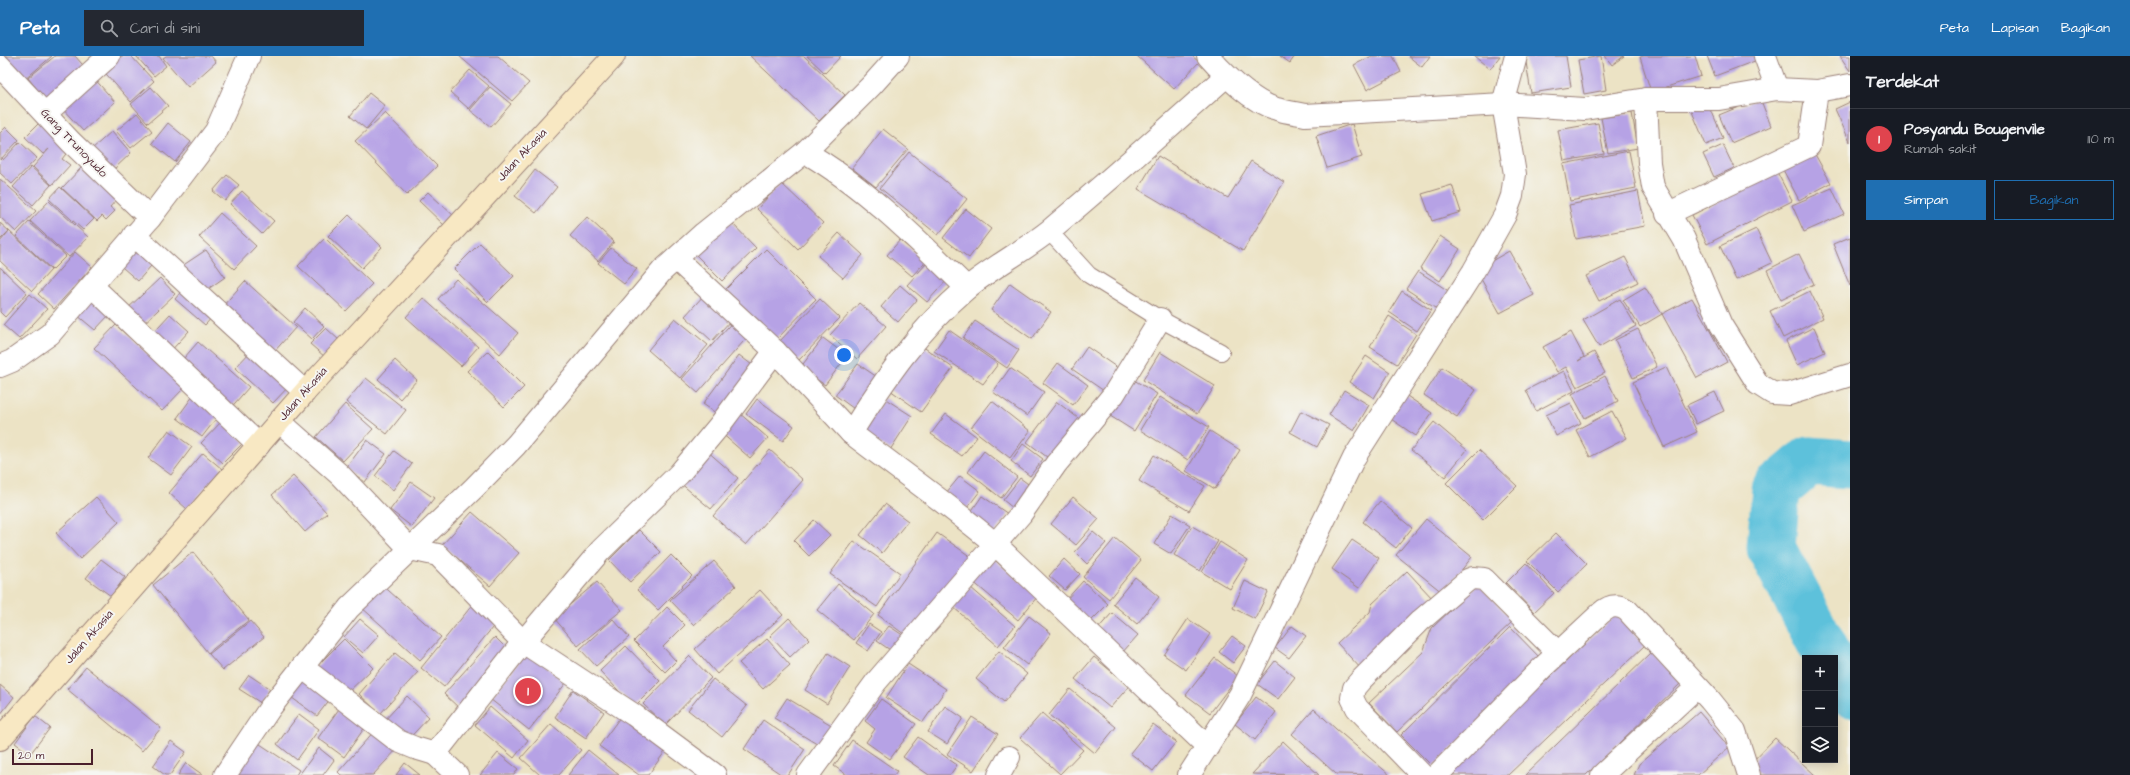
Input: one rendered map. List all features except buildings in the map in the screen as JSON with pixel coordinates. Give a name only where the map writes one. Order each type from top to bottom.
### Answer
[{"type":"street","points":[[46,113],[108,56]]},
{"type":"street","points":[[0,366],[12,361],[50,334],[150,218],[216,131],[249,56]]},
{"type":"street","name":"Jalan Akasia","points":[[0,739],[304,392],[614,56]]},
{"type":"street","points":[[225,775],[270,708],[349,608],[516,445],[657,277],[704,233],[805,152],[872,85],[898,56]]},
{"type":"street","points":[[1208,56],[1226,76],[1245,92],[1275,109],[1305,115],[1503,104],[1585,110],[1646,99],[1719,99],[1777,89],[1817,91],[1850,85]]},
{"type":"street","points":[[1188,775],[1208,747],[1240,695],[1354,458],[1473,272],[1505,215],[1512,196],[1515,174],[1503,104],[1516,56]]},
{"type":"street","points":[[1764,56],[1777,89]]},
{"type":"street","name":"Gang Trunoyudo","points":[[0,66],[46,113],[71,142],[150,218]]},
{"type":"street","points":[[852,433],[872,400],[931,321],[967,288],[1049,231],[1142,152],[1226,76]]},
{"type":"street","points":[[1667,214],[1809,146],[1817,91]]},
{"type":"street","points":[[1646,99],[1649,163],[1653,187],[1667,214],[1684,239],[1720,325],[1758,384],[1772,394],[1789,394],[1850,375]]},
{"type":"street","points":[[805,152],[856,188],[914,236],[967,288]]},
{"type":"street","points":[[134,235],[304,392]]},
{"type":"street","points":[[676,259],[775,351],[852,433],[899,470],[962,515],[994,543],[1208,747]]},
{"type":"street","points":[[92,286],[259,445]]},
{"type":"street","points":[[808,775],[876,682],[915,639],[994,543],[1021,514],[1056,464],[1114,394],[1160,319]]},
{"type":"street","points":[[435,754],[523,642],[602,550],[679,474],[719,426],[775,351]]},
{"type":"street","points":[[279,421],[340,475],[410,549],[438,555],[523,642],[634,715],[715,775]]},
{"type":"street","points":[[1422,775],[1357,708],[1353,702],[1352,694],[1360,681],[1420,621],[1468,580],[1473,578],[1484,579],[1558,653]]},
{"type":"street","points":[[1437,775],[1558,653],[1606,608],[1612,606],[1622,607],[1656,640],[1736,731],[1749,775]]},
{"type":"street","points":[[302,668],[398,741],[435,754],[457,775]]},
{"type":"street","points":[[1602,775],[1697,687]]},
{"type":"lane","points":[[1049,231],[1089,275],[1160,319],[1220,352]]},
{"type":"waterway","points":[[1827,655],[1771,548],[1776,489],[1809,461],[1850,464]]},
{"type":"waterway","points":[[1838,673],[1850,693]]},
{"type":"place","name":"Posyandu Bougenvile","points":[[528,691]]}]
